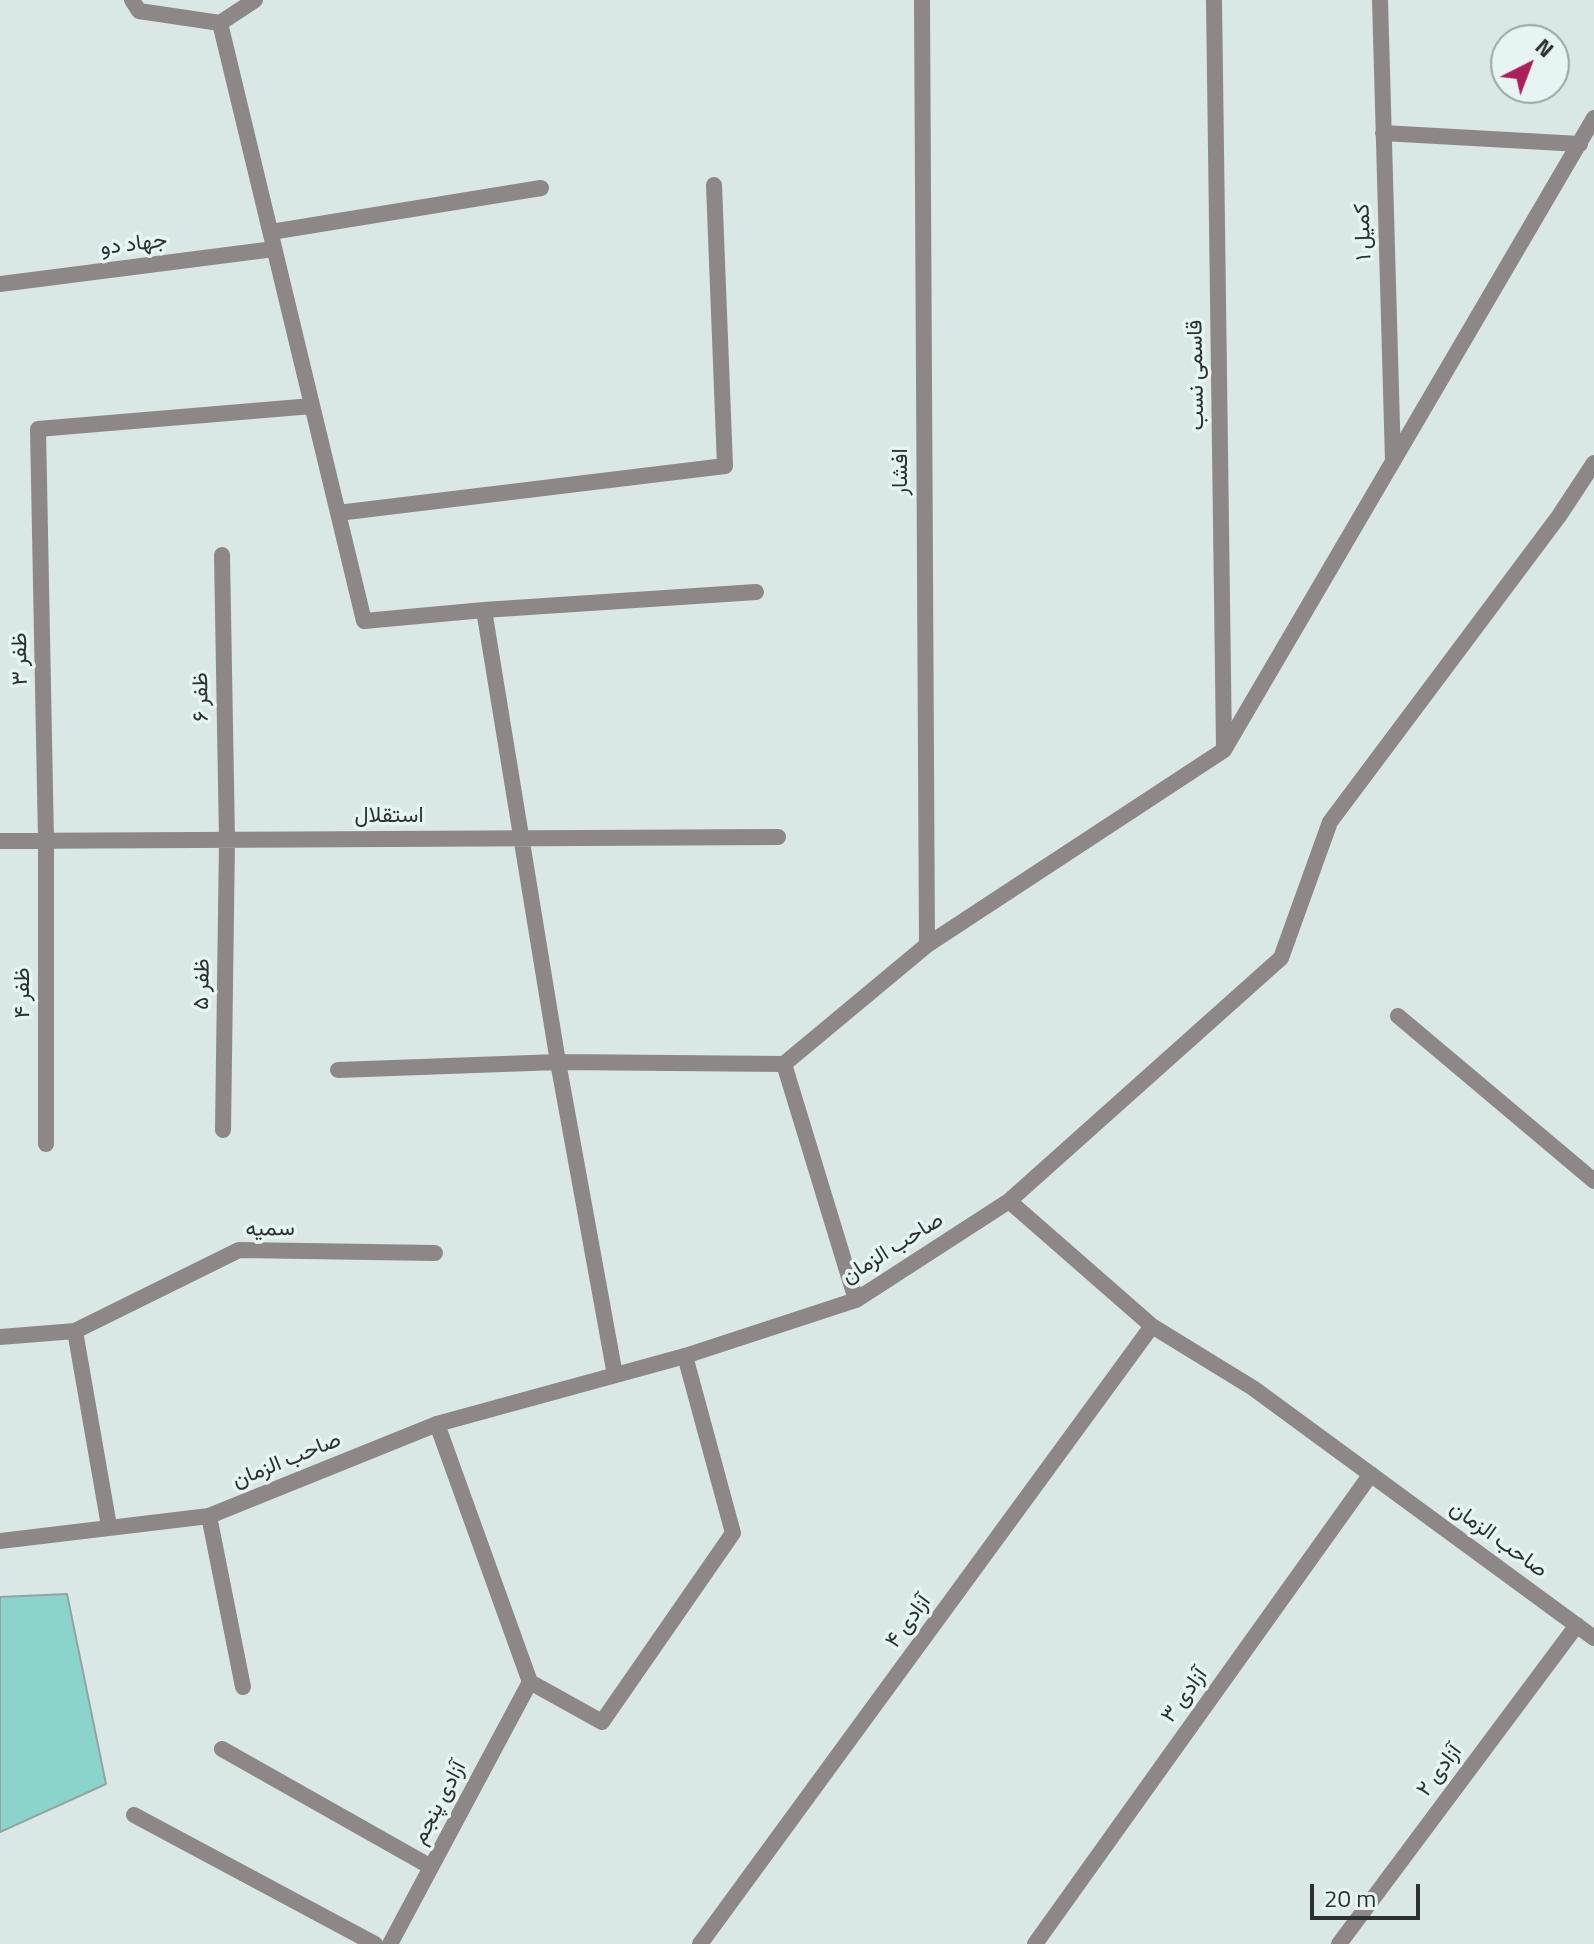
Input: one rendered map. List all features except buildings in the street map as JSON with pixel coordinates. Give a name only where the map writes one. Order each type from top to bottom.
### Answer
[{"type":"street","points":[[132,0],[139,11],[220,23],[255,0]]},
{"type":"street","name":"افشار","points":[[922,0],[927,945]]},
{"type":"street","name":"قاسمی نسب","points":[[1214,0],[1224,750]]},
{"type":"street","name":"کمیل ۱","points":[[1380,0],[1393,463]]},
{"type":"street","points":[[220,23],[364,621],[756,592]]},
{"type":"street","points":[[338,1070],[558,1062],[784,1064],[927,945],[1224,750],[1594,118]]},
{"type":"street","points":[[1383,133],[1580,144]]},
{"type":"street","points":[[338,513],[725,466],[714,185]]},
{"type":"street","name":"جهاد دو","points":[[0,284],[272,240],[541,188]]},
{"type":"street","name":"ظفر ۳","points":[[46,841],[38,429],[312,406]]},
{"type":"street","points":[[1009,1201],[1281,958],[1330,822],[1559,516],[1594,463]]},
{"type":"street","name":"ظفر ۶","points":[[222,555],[227,840]]},
{"type":"street","points":[[484,610],[558,1062],[615,1375]]},
{"type":"street","name":"استقلال","points":[[0,841],[778,837]]},
{"type":"street","name":"ظفر ۵","points":[[223,1130],[227,840]]},
{"type":"street","name":"ظفر ۴","points":[[46,841],[46,1144]]},
{"type":"street","points":[[1398,1016],[1594,1181]]},
{"type":"street","points":[[784,1064],[856,1300]]},
{"type":"street","name":"صاحب الزمان","points":[[0,1541],[209,1516],[437,1424],[685,1356],[856,1300],[1009,1201],[1152,1326],[1253,1388],[1594,1638]]},
{"type":"street","name":"سمیه","points":[[0,1337],[75,1331],[239,1250],[435,1253]]},
{"type":"street","name":"آزادی ۴","points":[[700,1944],[1152,1326]]},
{"type":"street","points":[[75,1331],[109,1526]]},
{"type":"street","points":[[437,1424],[530,1682],[602,1722],[733,1533],[685,1356]]},
{"type":"street","name":"آزادی ۳","points":[[1035,1944],[1371,1474]]},
{"type":"street","points":[[209,1516],[243,1687]]},
{"type":"street","name":"آزادی ۲","points":[[1339,1944],[1577,1625]]},
{"type":"street","name":"آزادی پنجم","points":[[390,1944],[530,1682]]},
{"type":"street","points":[[222,1749],[431,1867]]},
{"type":"street","points":[[134,1815],[375,1944]]}]
